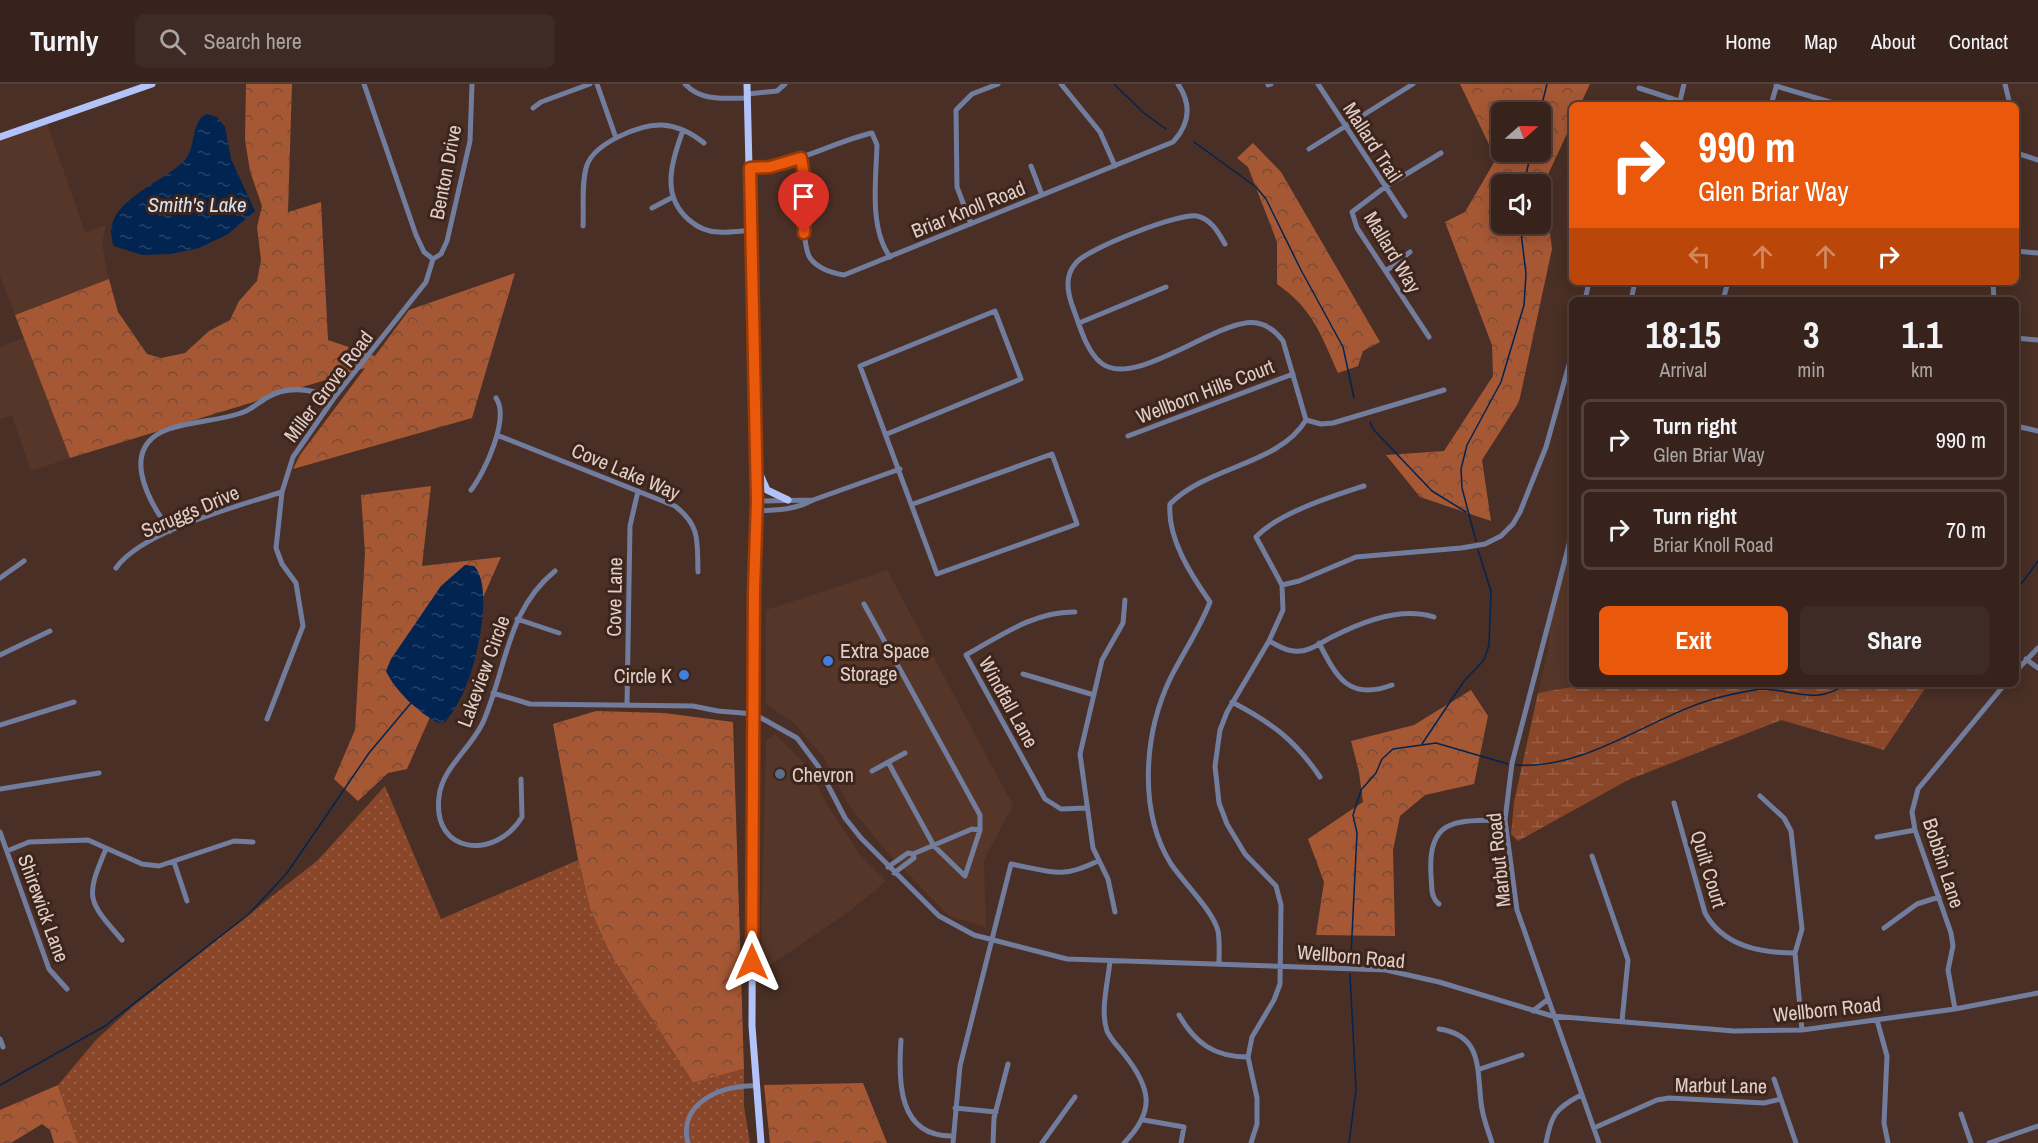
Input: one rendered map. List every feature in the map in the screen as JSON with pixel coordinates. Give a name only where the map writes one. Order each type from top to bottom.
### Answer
[{"type":"main road","points":[[0,137],[152,84]]},
{"type":"main road","points":[[747,84],[757,501],[752,1026],[761,1143]]},
{"type":"main road","points":[[756,467],[767,490],[788,500]]},
{"type":"street","points":[[364,84],[423,252],[433,259]]},
{"type":"street","name":"Benton Drive","points":[[433,259],[441,254],[447,242],[461,184],[470,141],[472,84]]},
{"type":"street","points":[[533,108],[541,102],[590,84]]},
{"type":"street","points":[[597,84],[616,138]]},
{"type":"street","points":[[685,84],[693,92],[709,98],[748,96],[777,91],[785,84]]},
{"type":"street","points":[[971,224],[957,187],[956,111],[972,94],[998,84]]},
{"type":"street","points":[[1061,84],[1100,132],[1115,166]]},
{"type":"street","name":"Briar Knoll Road","points":[[801,158],[805,181],[804,233],[810,257],[818,266],[832,273],[844,275],[1173,142],[1182,132],[1188,120],[1188,107],[1179,84]]},
{"type":"street","name":"Mallard Trail","points":[[1318,84],[1405,216]]},
{"type":"street","points":[[1309,149],[1413,84]]},
{"type":"street","points":[[1679,102],[1684,84]]},
{"type":"street","points":[[2005,84],[2009,102]]},
{"type":"street","points":[[1773,102],[1777,85],[1831,102]]},
{"type":"street","points":[[1639,88],[1676,102]]},
{"type":"street","points":[[584,226],[586,167],[603,144],[661,125],[682,130],[704,143]]},
{"type":"street","points":[[682,130],[670,175],[673,198],[682,214],[703,229],[717,232],[751,230]]},
{"type":"street","points":[[750,168],[770,167],[872,133],[877,145],[878,225],[885,250],[890,257]]},
{"type":"street","name":"Mallard Way","points":[[1429,337],[1357,228],[1352,212],[1385,187],[1441,153]]},
{"type":"street","points":[[2019,154],[2038,160]]},
{"type":"street","points":[[1031,166],[1042,195]]},
{"type":"street","points":[[652,208],[673,198]]},
{"type":"street","points":[[1219,963],[1218,930],[1169,861],[1150,798],[1150,755],[1161,703],[1169,681],[1196,635],[1210,602],[1175,539],[1170,525],[1170,504],[1196,484],[1293,438],[1306,420],[1287,349],[1278,333],[1258,323],[1241,325],[1124,370],[1111,368],[1099,362],[1089,346],[1068,293],[1070,271],[1077,260],[1092,251],[1186,215],[1207,221],[1216,228],[1225,244]]},
{"type":"street","points":[[2019,251],[2038,253]]},
{"type":"street","points":[[1386,272],[1410,252]]},
{"type":"street","name":"Miller Grove Road","points":[[267,719],[298,641],[303,618],[296,583],[282,564],[276,548],[282,492],[293,457],[334,398],[426,282],[433,259]]},
{"type":"street","points":[[1079,323],[1166,287]]},
{"type":"street","points":[[887,434],[1021,379],[995,311],[860,366],[937,574],[1077,524],[1052,454],[913,504]]},
{"type":"street","points":[[2019,338],[2038,340]]},
{"type":"street","points":[[1282,585],[1299,581],[1356,557],[1461,548],[1485,544],[1501,536],[1513,524],[1520,512],[1546,447],[1569,365]]},
{"type":"street","name":"Wellborn Hills Court","points":[[1128,436],[1293,374]]},
{"type":"street","points":[[170,531],[142,482],[140,471],[141,455],[155,436],[169,429],[242,413],[267,397],[282,392],[303,389],[334,398]]},
{"type":"street","points":[[1306,420],[1321,424],[1333,423],[1444,390]]},
{"type":"street","points":[[471,490],[484,468],[497,435],[501,417],[496,398]]},
{"type":"street","points":[[2019,427],[2038,431]]},
{"type":"street","name":"Cove Lake Way","points":[[497,435],[658,498],[688,516],[696,529],[698,572]]},
{"type":"street","points":[[756,510],[787,510],[802,506],[900,469]]},
{"type":"street","points":[[1251,1143],[1257,1124],[1257,1098],[1248,1057],[1252,1037],[1274,1000],[1280,984],[1280,895],[1276,886],[1235,839],[1219,802],[1216,786],[1216,749],[1220,730],[1232,702],[1269,641],[1283,610],[1282,585],[1256,537],[1320,500],[1364,486]]},
{"type":"street","name":"Cove Lane","points":[[627,704],[630,526],[638,491]]},
{"type":"street","name":"Scruggs Drive","points":[[116,568],[125,556],[170,531],[282,492]]},
{"type":"street","points":[[757,501],[813,500]]},
{"type":"street","name":"Marbut Road","points":[[1569,544],[1513,756],[1505,820],[1517,910],[1552,1016],[1599,1143]]},
{"type":"street","points":[[0,578],[24,561]]},
{"type":"street","name":"Lakeview Circle","points":[[521,779],[522,817],[505,836],[491,843],[468,847],[459,844],[449,836],[439,813],[441,786],[476,737],[517,619],[531,593],[555,571]]},
{"type":"street","points":[[1115,912],[1108,879],[1098,861],[1086,808],[1080,754],[1102,660],[1123,623],[1125,600]]},
{"type":"street","points":[[864,604],[980,815],[980,830],[965,876],[934,846],[888,762]]},
{"type":"street","name":"Windfall Lane","points":[[1075,612],[1056,611],[1021,624],[966,655],[1045,799],[1061,809],[1086,808]]},
{"type":"street","points":[[1269,641],[1295,652],[1307,650],[1369,621],[1394,615],[1426,614],[1434,617]]},
{"type":"street","points":[[517,619],[559,633]]},
{"type":"street","points":[[0,655],[50,631]]},
{"type":"street","points":[[1319,643],[1343,682],[1362,692],[1374,692],[1392,685]]},
{"type":"street","points":[[2019,667],[2038,648]]},
{"type":"street","points":[[2026,659],[2038,668]]},
{"type":"street","points":[[1023,674],[1094,694]]},
{"type":"street","name":"Bobbin Lane","points":[[1955,1009],[1948,970],[1953,946],[1951,933],[1915,830],[1912,812],[1918,789],[2003,687]]},
{"type":"street","points":[[493,693],[530,704],[693,706],[754,714]]},
{"type":"street","points":[[0,725],[74,702]]},
{"type":"street","points":[[1232,702],[1296,744],[1320,777]]},
{"type":"street","name":"Wellborn Road","points":[[754,714],[787,731],[804,745],[818,766],[845,818],[888,867],[939,916],[974,935],[1067,959],[1386,970],[1439,982],[1552,1016],[1734,1030],[1802,1030],[1955,1009],[2038,993]]},
{"type":"street","points":[[872,771],[905,753]]},
{"type":"street","points":[[0,789],[99,773]]},
{"type":"street","points":[[1760,796],[1784,818],[1791,831],[1802,929],[1795,953],[1802,1030]]},
{"type":"street","name":"Quilt Court","points":[[1674,803],[1705,913],[1711,925],[1722,935],[1755,950],[1795,953]]},
{"type":"street","points":[[1439,904],[1434,900],[1432,892],[1430,857],[1432,843],[1449,825],[1458,821],[1505,820]]},
{"type":"street","points":[[888,867],[908,853],[913,854],[972,829],[980,830]]},
{"type":"street","points":[[1877,837],[1915,830]]},
{"type":"street","name":"Shirewick Lane","points":[[0,832],[49,969],[67,989]]},
{"type":"street","points":[[7,851],[29,842],[87,840],[142,864],[159,866],[234,841],[253,842]]},
{"type":"street","points":[[106,849],[92,885],[91,894],[99,914],[122,940]]},
{"type":"street","points":[[894,873],[914,858],[913,854]]},
{"type":"street","points":[[1592,856],[1628,960],[1622,1021]]},
{"type":"street","points":[[901,1040],[902,1075],[910,1118],[924,1131],[953,1140],[960,1066],[1011,864],[1061,874],[1076,872],[1098,861]]},
{"type":"street","points":[[174,862],[187,900]]},
{"type":"street","points":[[1884,928],[1917,904],[1939,897]]},
{"type":"street","points":[[1110,961],[1104,1018],[1107,1032],[1144,1088],[1144,1120],[1124,1143]]},
{"type":"street","points":[[1533,1011],[1547,1000]]},
{"type":"street","points":[[1179,1015],[1192,1036],[1205,1047],[1228,1056],[1248,1057]]},
{"type":"street","points":[[1877,1020],[1887,1056],[1884,1123],[1888,1143]]},
{"type":"street","points":[[1438,1029],[1452,1031],[1474,1051],[1480,1069],[1481,1104],[1492,1143]]},
{"type":"street","points":[[0,1039],[3,1047]]},
{"type":"street","points":[[1480,1069],[1522,1055]]},
{"type":"street","points":[[993,1143],[996,1112],[1008,1064]]},
{"type":"street","points":[[1774,1079],[1796,1143]]},
{"type":"street","points":[[688,1143],[685,1130],[688,1116],[705,1099],[741,1085],[756,1086]]},
{"type":"street","points":[[1546,1143],[1554,1114],[1563,1104],[1581,1095]]},
{"type":"street","points":[[1042,1143],[1075,1097]]},
{"type":"street","name":"Marbut Lane","points":[[1594,1128],[1657,1100],[1669,1098],[1764,1103],[1781,1100]]},
{"type":"street","points":[[955,1108],[996,1112]]},
{"type":"street","points":[[1961,1114],[1971,1143]]},
{"type":"street","points":[[1144,1120],[1184,1127],[1181,1143]]},
{"type":"street","points":[[1989,1143],[2038,1126]]},
{"type":"shaded area","points":[[47,123],[85,232],[106,225],[102,244],[109,279],[15,315],[0,276],[0,140]]},
{"type":"shaded area","points":[[24,338],[70,458],[31,471],[12,416],[0,419],[0,347]]},
{"type":"shaded area","points":[[1569,543],[1569,687],[1571,687],[1538,693],[1548,651],[1551,606]]},
{"type":"shaded area","points":[[887,570],[1013,805],[984,860],[986,927],[949,916],[886,851],[848,804],[824,758],[795,724],[766,704],[766,610]]},
{"type":"shaded area","points":[[775,734],[809,768],[826,803],[862,857],[886,881],[854,908],[760,972],[766,741]]},
{"type":"green space","points":[[246,84],[292,84],[288,212],[321,202],[328,340],[375,356],[409,310],[515,273],[472,418],[293,469],[300,455],[365,368],[70,458],[15,315],[109,279],[118,312],[147,354],[161,358],[185,353],[209,331],[230,320],[239,301],[257,281],[261,260],[257,227],[262,206],[250,171],[245,140]]},
{"type":"green space","points":[[1460,84],[1590,84],[1581,102],[1569,102],[1569,129],[1548,174],[1491,174],[1491,234],[1550,234],[1552,249],[1519,402],[1482,460],[1491,521],[1420,497],[1386,455],[1444,451],[1493,376],[1492,345],[1445,222],[1465,212],[1494,162],[1551,162],[1551,102],[1491,102],[1491,149]]},
{"type":"green space","points":[[1253,143],[1281,172],[1380,342],[1363,351],[1358,366],[1338,373],[1308,313],[1277,284],[1277,242],[1248,167],[1237,158]]},
{"type":"green space","points":[[431,486],[422,566],[501,557],[407,769],[388,773],[358,801],[334,779],[355,730],[365,553],[361,495]]},
{"type":"green space","points":[[1571,687],[1926,687],[1884,750],[1781,720],[1628,780],[1518,841],[1511,834],[1514,802],[1538,693]]},
{"type":"green space","points":[[1471,690],[1488,716],[1474,784],[1425,795],[1400,816],[1393,850],[1395,936],[1316,935],[1324,882],[1308,839],[1363,802],[1359,772],[1351,741],[1414,725]]},
{"type":"green space","points":[[596,711],[664,713],[733,722],[744,1069],[693,1083],[610,954],[590,909],[578,859],[553,724]]},
{"type":"green space","points":[[385,786],[441,919],[578,860],[590,909],[610,954],[693,1083],[744,1069],[744,1106],[750,1143],[78,1143],[58,1085],[96,1040],[132,1007],[318,860]]},
{"type":"green space","points":[[863,1083],[887,1143],[770,1143],[764,1085]]},
{"type":"green space","points":[[58,1085],[78,1143],[54,1143],[50,1130],[42,1124],[11,1143],[0,1143],[0,1110]]},
{"type":"water","name":"Smith's Lake","points":[[207,114],[217,117],[225,127],[231,159],[255,211],[228,234],[199,248],[171,254],[142,255],[114,246],[111,231],[114,218],[134,197],[184,161],[191,149],[198,122]]},
{"type":"water","points":[[465,565],[474,566],[480,576],[483,590],[482,624],[475,660],[462,696],[445,722],[439,723],[409,701],[395,686],[386,671],[391,659],[441,586]]},
{"type":"waterway","points":[[1114,84],[1145,114],[1166,129]]},
{"type":"waterway","points":[[1542,102],[1547,84]]},
{"type":"waterway","points":[[1194,142],[1256,187],[1266,199],[1343,347],[1354,398]]},
{"type":"waterway","points":[[1526,174],[1529,162]]},
{"type":"waterway","points":[[1476,541],[1462,488],[1461,469],[1467,445],[1501,382],[1524,305],[1526,274],[1521,234]]},
{"type":"waterway","points":[[1370,422],[1373,429],[1432,491],[1466,512]]},
{"type":"waterway","points":[[1422,744],[1464,681],[1484,660],[1489,645],[1491,591],[1478,550]]},
{"type":"waterway","points":[[2019,587],[2038,561]]},
{"type":"waterway","points":[[1516,765],[1544,764],[1571,758],[1624,738],[1676,713],[1729,695],[1761,689],[1814,695],[1825,694],[1841,687]]},
{"type":"waterway","points":[[0,1085],[105,1026],[249,914],[287,873],[369,753],[411,703]]},
{"type":"waterway","points":[[1351,955],[1357,833],[1353,815],[1361,790],[1376,773],[1382,759],[1393,749],[1436,743],[1508,764]]},
{"type":"waterway","points":[[1349,1143],[1356,1090],[1350,974]]},
{"type":"place","name":"Extra Space Storage","points":[[828,661]]},
{"type":"place","name":"Circle K","points":[[684,675]]},
{"type":"place","name":"Chevron","points":[[780,774]]},
{"type":"route","points":[[752,962],[754,590],[757,501],[750,168],[770,167],[801,158],[805,181],[804,233]]}]
